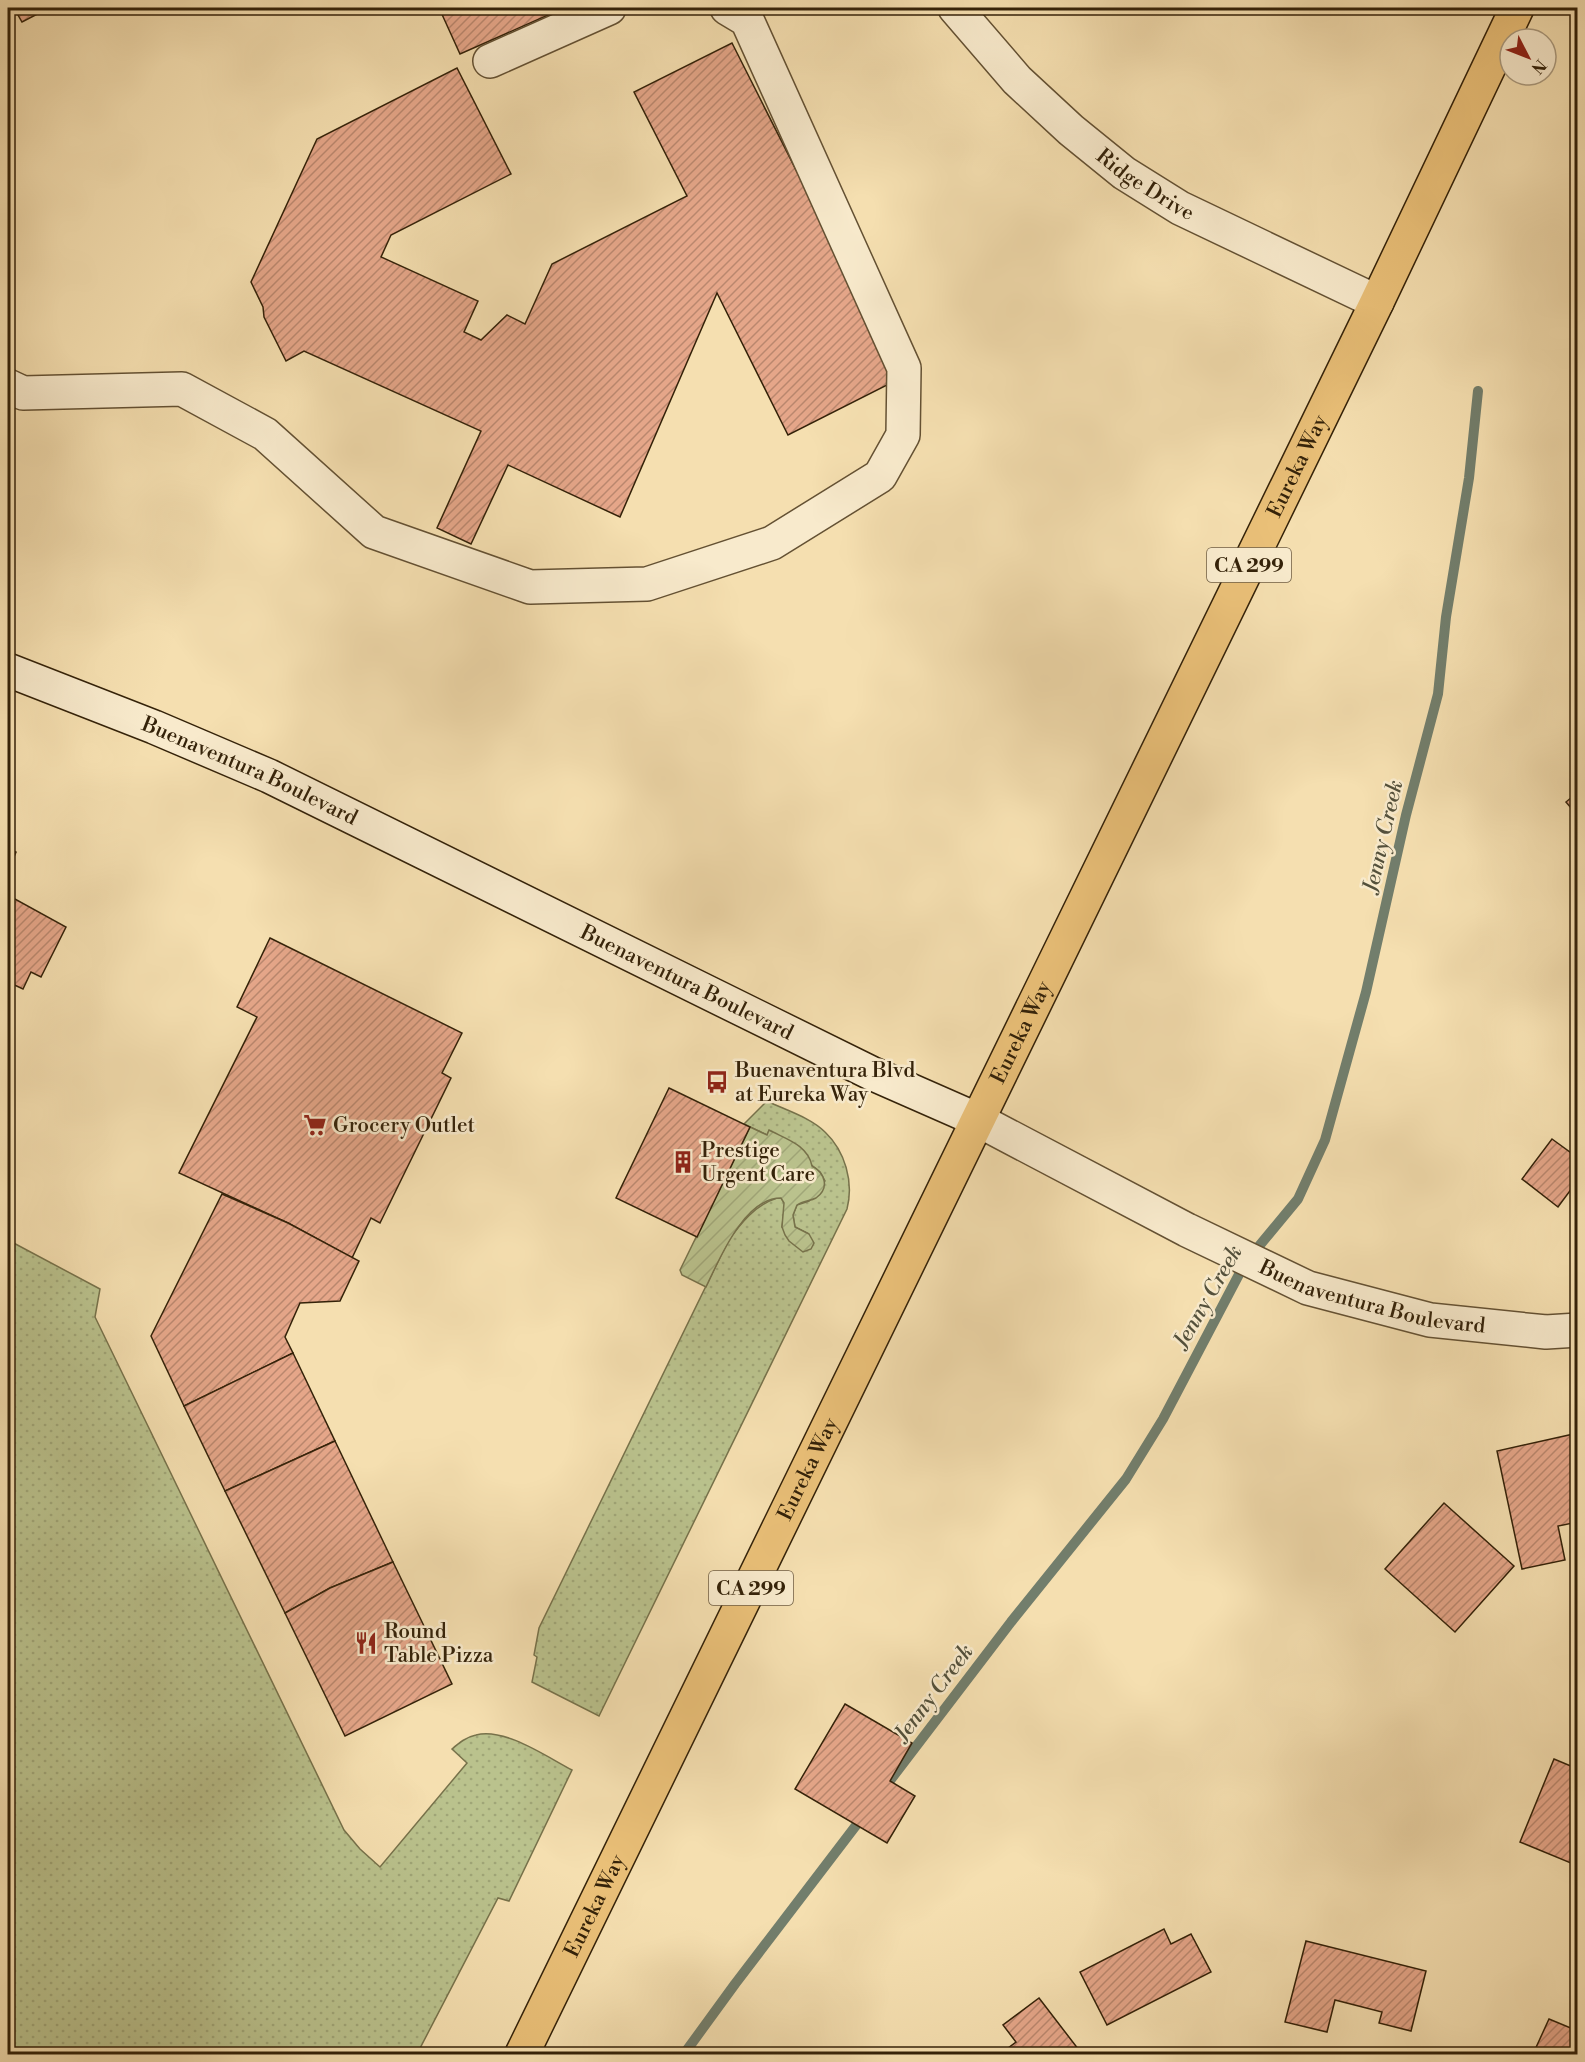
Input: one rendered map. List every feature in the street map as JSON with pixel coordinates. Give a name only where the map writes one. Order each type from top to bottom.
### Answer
[{"type":"highway","name":"Eureka Way","points":[[522,2055],[1377,302],[1517,8]]},
{"type":"street","points":[[490,61],[609,8]]},
{"type":"street","points":[[8,386],[23,393],[182,389],[265,434],[374,532],[530,587],[647,584],[772,543],[880,476],[903,435],[904,368],[747,20],[727,8]]},
{"type":"street","name":"Ridge Drive","points":[[956,8],[1017,80],[1071,130],[1124,173],[1180,208],[1377,302]]},
{"type":"street","name":"Buenaventura Boulevard","points":[[8,670],[154,727],[269,776],[871,1073],[978,1120],[1186,1230],[1308,1288],[1430,1320],[1546,1332],[1578,1330]]},
{"type":"green space","points":[[767,1101],[812,1122],[825,1132],[838,1148],[848,1178],[847,1209],[599,1716],[532,1682],[539,1628],[728,1241],[743,1221],[755,1210],[777,1198],[781,1198],[785,1203],[782,1227],[809,1234],[795,1227],[793,1215],[797,1205],[809,1201],[825,1181],[820,1172],[769,1131],[767,1135],[744,1124]]},
{"type":"green space","points":[[750,1127],[767,1135],[769,1130],[801,1148],[810,1159],[812,1166],[823,1177],[824,1185],[820,1194],[816,1198],[797,1205],[793,1215],[795,1227],[809,1234],[814,1243],[811,1249],[803,1252],[789,1241],[782,1227],[784,1203],[781,1198],[768,1201],[756,1208],[734,1232],[706,1287],[682,1275],[680,1270]]},
{"type":"green space","points":[[8,1240],[100,1289],[95,1317],[344,1830],[360,1849],[380,1867],[467,1763],[452,1749],[472,1736],[487,1734],[512,1739],[572,1770],[509,1901],[498,1898],[417,2054],[8,2054]]},
{"type":"building","points":[[14,8],[49,8],[22,22]]},
{"type":"building","points":[[445,8],[564,8],[460,54],[440,10]]},
{"type":"building","points":[[732,43],[901,378],[788,435],[717,293],[620,517],[508,465],[471,544],[437,528],[481,431],[304,351],[286,361],[264,317],[263,307],[251,282],[317,139],[457,68],[511,174],[391,235],[381,257],[478,301],[464,332],[481,340],[507,315],[525,324],[552,264],[687,196],[634,92]]},
{"type":"building","points":[[1578,792],[1578,816],[1566,802]]},
{"type":"building","points":[[8,848],[16,852],[8,871]]},
{"type":"building","points":[[8,883],[13,898],[66,927],[41,977],[31,972],[23,989],[8,982]]},
{"type":"building","name":"Grocery Outlet","points":[[270,938],[462,1033],[442,1073],[451,1078],[380,1223],[371,1218],[352,1258],[288,1223],[179,1173],[257,1017],[237,1007]]},
{"type":"building","name":"Prestige Urgent Care","points":[[669,1088],[750,1127],[697,1237],[616,1198]]},
{"type":"building","points":[[1552,1139],[1578,1158],[1578,1180],[1558,1207],[1522,1179]]},
{"type":"building","points":[[222,1194],[288,1223],[359,1261],[340,1301],[300,1303],[285,1337],[293,1353],[184,1406],[151,1336]]},
{"type":"building","points":[[293,1353],[335,1441],[225,1491],[184,1406]]},
{"type":"building","points":[[1578,1433],[1578,1522],[1558,1526],[1565,1560],[1522,1569],[1497,1451]]},
{"type":"building","points":[[335,1441],[393,1562],[330,1588],[285,1613],[225,1491]]},
{"type":"building","points":[[1444,1503],[1514,1566],[1455,1632],[1385,1569]]},
{"type":"building","name":"Round Table Pizza","points":[[393,1562],[452,1684],[345,1736],[285,1613],[330,1588]]},
{"type":"building","points":[[845,1704],[912,1743],[890,1781],[915,1796],[887,1843],[795,1789]]},
{"type":"building","points":[[1554,1759],[1578,1769],[1578,1866],[1520,1842]]},
{"type":"building","points":[[1164,1929],[1171,1944],[1191,1934],[1211,1972],[1107,2025],[1080,1972]]},
{"type":"building","points":[[1306,1941],[1426,1971],[1411,2031],[1379,2023],[1382,2012],[1335,2000],[1327,2032],[1285,2022]]},
{"type":"building","points":[[1039,1998],[1082,2054],[1000,2054],[1016,2042],[1003,2025]]},
{"type":"building","points":[[1549,2019],[1578,2031],[1578,2054],[1533,2054]]},
{"type":"waterway","name":"Jenny Creek","points":[[882,1791],[1011,1622],[1126,1479],[1163,1419],[1245,1263],[1298,1199],[1325,1140],[1366,992],[1406,815],[1438,694],[1446,617],[1469,478],[1478,391]]},
{"type":"waterway","name":"Jenny Creek","points":[[684,2054],[864,1815]]},
{"type":"place","name":"Buenaventura Blvd at Eureka Way","points":[[717,1082]]},
{"type":"place","name":"Grocery Outlet","points":[[315,1125]]},
{"type":"place","name":"Prestige Urgent Care","points":[[683,1162]]},
{"type":"place","name":"Round Table Pizza","points":[[366,1643]]}]
